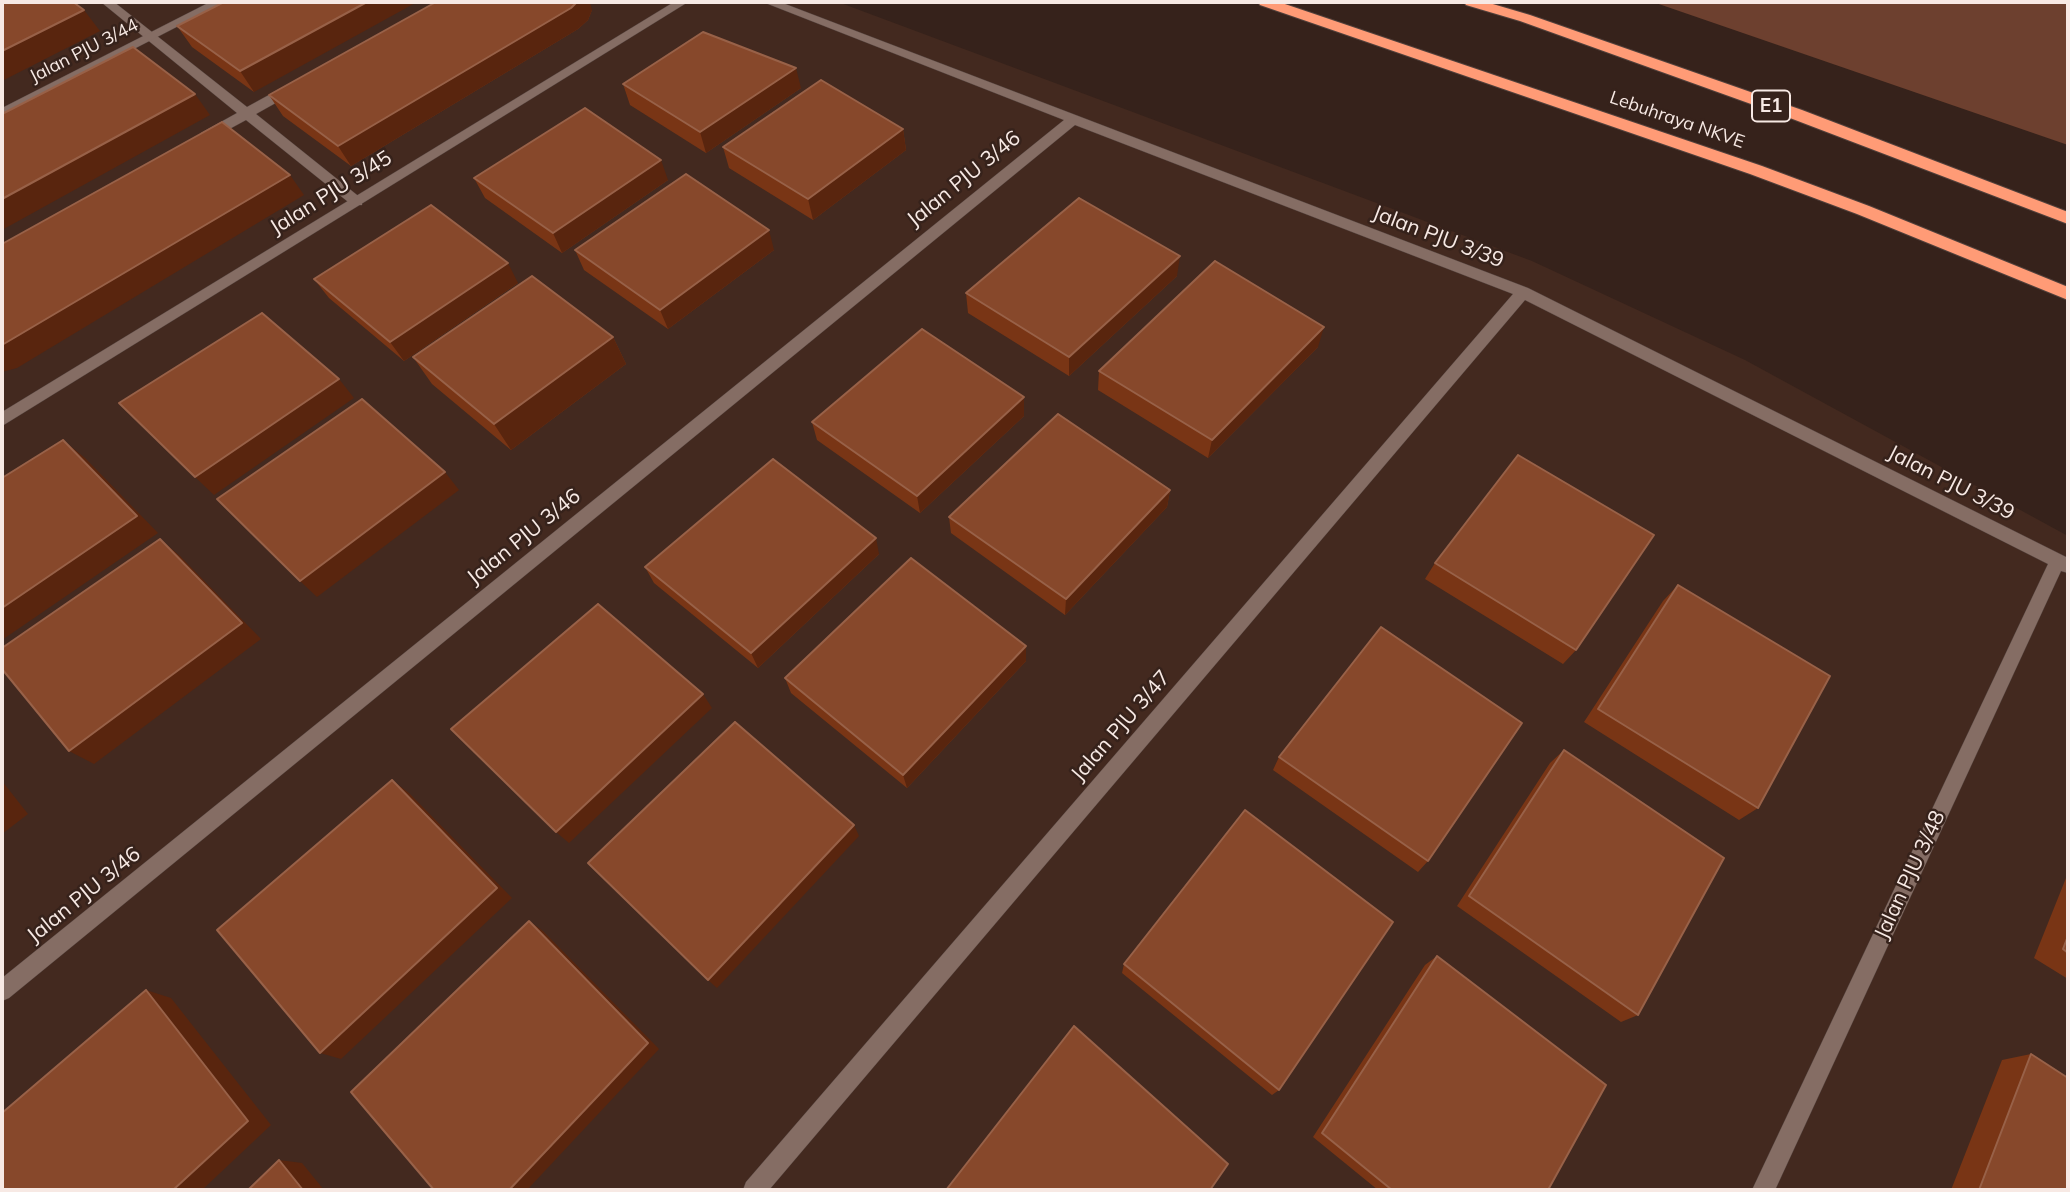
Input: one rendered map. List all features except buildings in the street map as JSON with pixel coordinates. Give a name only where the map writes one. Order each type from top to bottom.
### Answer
[{"type":"highway","name":"Lebuhraya NKVE","points":[[1265,2],[1756,170],[1863,210],[2068,294]]},
{"type":"highway","name":"E1","points":[[1471,2],[1525,18],[1796,114],[2068,218]]},
{"type":"street","points":[[107,2],[357,202]]},
{"type":"street","name":"Jalan PJU 3/44","points":[[2,113],[219,2]]},
{"type":"street","name":"Jalan PJU 3/45","points":[[2,420],[682,2]]},
{"type":"street","name":"Jalan PJU 3/39","points":[[769,2],[1522,292],[2063,563]]},
{"type":"street","points":[[189,146],[306,81]]},
{"type":"street","name":"Jalan PJU 3/46","points":[[2,991],[1075,118]]},
{"type":"street","name":"Jalan PJU 3/47","points":[[754,1190],[1522,292]]},
{"type":"street","name":"Jalan PJU 3/48","points":[[1763,1190],[2063,563]]},
{"type":"shaded area","points":[[2,2],[838,2],[1532,261],[1745,360],[2068,536],[2068,1190],[2,1190]]},
{"type":"shaded area","points":[[1653,2],[2068,2],[2068,145]]}]
